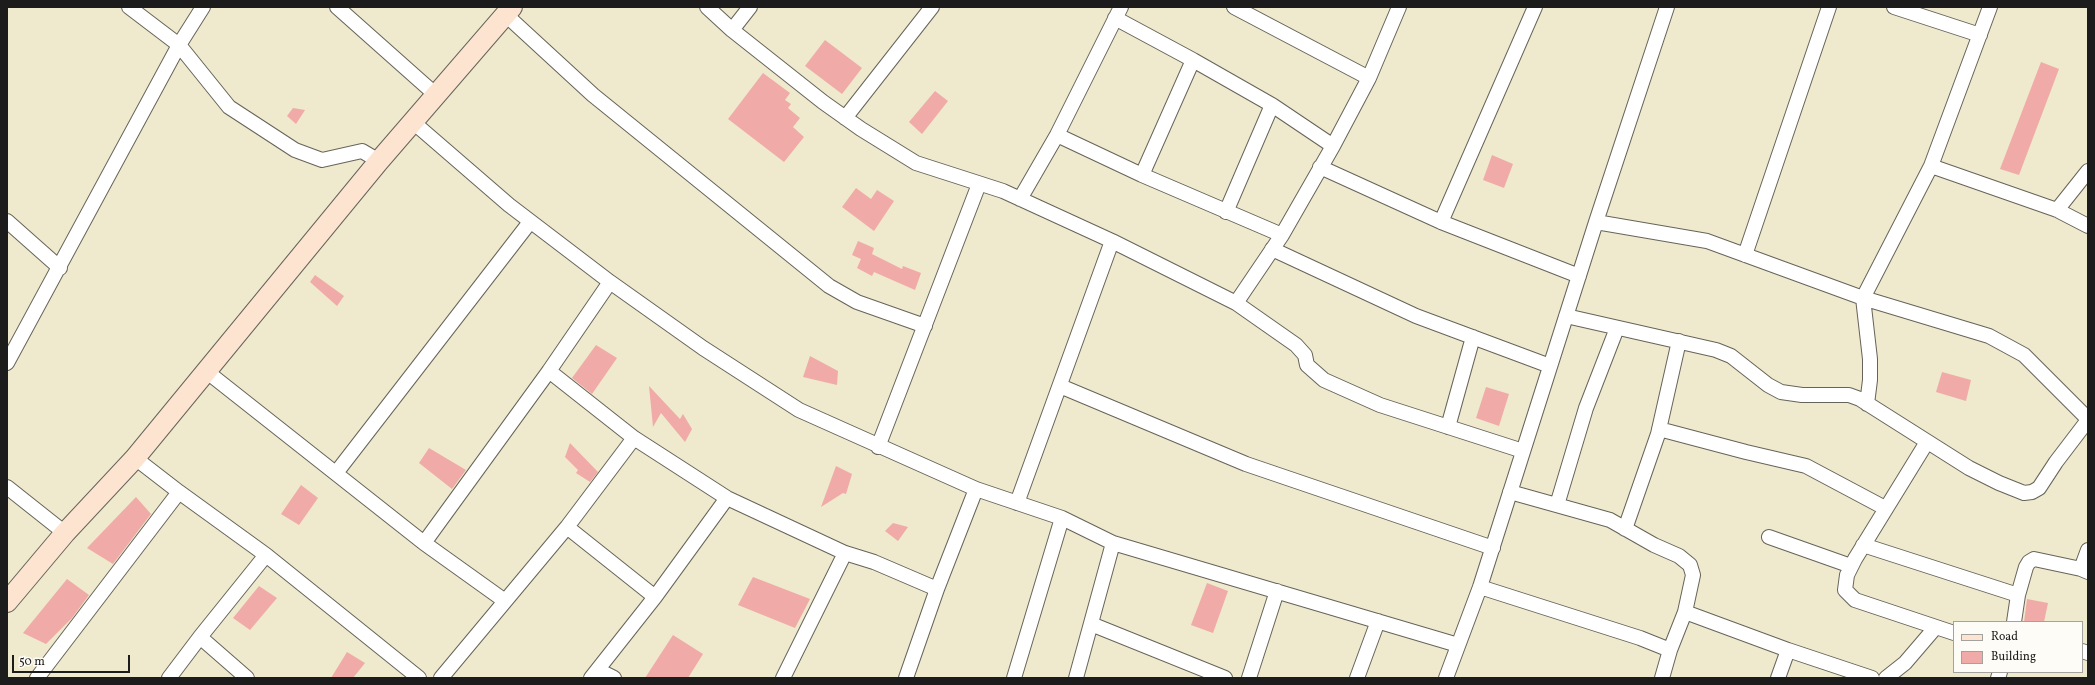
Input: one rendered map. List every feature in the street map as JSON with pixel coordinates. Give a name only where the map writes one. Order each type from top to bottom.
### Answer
[{"type":"street","points":[[129,7],[179,45],[229,107],[295,150],[322,160],[362,151],[379,161]]},
{"type":"street","points":[[7,363],[60,268],[179,45],[204,7]]},
{"type":"street","points":[[337,7],[436,95]]},
{"type":"street","points":[[707,7],[732,30],[845,118],[916,164],[1003,191],[1112,241],[1236,303],[1296,344],[1305,355],[1307,365],[1324,380],[1380,405],[1523,451]]},
{"type":"street","points":[[732,30],[750,7]]},
{"type":"street","points":[[845,118],[932,7]]},
{"type":"street","points":[[1234,7],[1369,78]]},
{"type":"street","points":[[1236,303],[1282,235],[1333,146],[1369,78],[1399,7]]},
{"type":"street","points":[[1441,222],[1535,7]]},
{"type":"street","points":[[1446,678],[1493,548],[1596,222],[1667,7]]},
{"type":"street","points":[[1746,255],[1829,7]]},
{"type":"street","points":[[1894,7],[1980,35]]},
{"type":"street","points":[[1867,404],[1870,373],[1863,298],[1931,166],[1990,7]]},
{"type":"street","points":[[7,602],[65,533],[136,458],[206,371],[286,277],[379,161],[509,11],[593,95],[829,286],[857,302],[925,326]]},
{"type":"street","points":[[1020,199],[1057,135],[1118,13],[1193,60],[1272,105],[1333,146]]},
{"type":"street","points":[[1142,175],[1193,60]]},
{"type":"street","points":[[1226,212],[1272,105]]},
{"type":"street","points":[[413,122],[530,222],[610,282],[703,348],[799,410],[878,447],[976,489],[1062,518],[1114,543],[1458,646]]},
{"type":"street","points":[[1057,135],[1142,175],[1282,235]]},
{"type":"street","points":[[1931,166],[2057,210],[2088,226]]},
{"type":"street","points":[[1320,167],[1441,222],[1579,276]]},
{"type":"street","points":[[2057,210],[2088,171]]},
{"type":"street","points":[[878,447],[979,184]]},
{"type":"street","points":[[7,221],[60,268]]},
{"type":"street","points":[[336,473],[530,222]]},
{"type":"street","points":[[1566,316],[1716,350],[1732,356],[1768,385],[1781,392],[1802,395],[1849,395],[1867,404],[1968,468],[2024,493],[2032,492],[2039,488],[2056,462],[2088,420],[2024,355],[2003,342],[1989,336],[1863,298],[1707,241],[1596,222]]},
{"type":"street","points":[[1017,504],[1112,241]]},
{"type":"street","points":[[1272,249],[1416,316],[1550,366]]},
{"type":"street","points":[[424,543],[549,371],[610,282]]},
{"type":"street","points":[[1557,505],[1586,408],[1617,328]]},
{"type":"street","points":[[1448,427],[1473,337]]},
{"type":"street","points":[[1625,529],[1660,428],[1679,341]]},
{"type":"street","points":[[206,371],[424,543],[505,601]]},
{"type":"street","points":[[549,371],[634,438],[727,498],[845,553],[874,562],[937,589]]},
{"type":"street","points":[[1060,386],[1246,464],[1493,548]]},
{"type":"street","points":[[1660,428],[1746,452],[1806,466],[1885,508]]},
{"type":"street","points":[[441,678],[567,527],[634,438]]},
{"type":"street","points":[[1927,442],[1885,508],[1851,566],[1847,575],[1846,590],[1855,600],[1953,634]]},
{"type":"street","points":[[136,458],[179,492],[266,554],[419,678]]},
{"type":"street","points":[[7,487],[65,533]]},
{"type":"street","points":[[906,678],[937,589],[976,489]]},
{"type":"street","points":[[37,678],[179,492]]},
{"type":"street","points":[[1510,492],[1610,520],[1679,556],[1690,565],[1693,575],[1685,612],[1670,650],[1662,678]]},
{"type":"street","points":[[614,678],[594,674],[655,597],[727,498]]},
{"type":"street","points":[[1014,678],[1062,518]]},
{"type":"street","points":[[567,527],[655,597]]},
{"type":"street","points":[[1769,537],[1851,566]]},
{"type":"street","points":[[1076,678],[1114,543]]},
{"type":"street","points":[[1863,545],[2018,595]]},
{"type":"street","points":[[2014,621],[2018,595],[2026,566],[2034,559],[2084,571],[2088,550]]},
{"type":"street","points":[[783,678],[845,553]]},
{"type":"street","points":[[169,678],[266,554]]},
{"type":"street","points":[[1480,587],[1640,638],[1670,650]]},
{"type":"street","points":[[1249,678],[1277,591]]},
{"type":"street","points":[[1685,612],[1788,650],[1872,678]]},
{"type":"street","points":[[1357,678],[1378,621]]},
{"type":"street","points":[[1091,624],[1225,678]]},
{"type":"street","points":[[1886,678],[1905,663],[1935,628]]},
{"type":"street","points":[[200,637],[247,678]]},
{"type":"street","points":[[1778,678],[1788,650]]},
{"type":"building","points":[[825,40],[862,68],[842,94],[805,66]]},
{"type":"building","points":[[2041,62],[2059,69],[2019,175],[2000,169]]},
{"type":"building","points":[[763,73],[790,93],[785,100],[791,104],[788,108],[800,118],[793,127],[804,137],[784,162],[728,119]]},
{"type":"building","points":[[935,91],[948,101],[922,134],[909,122]]},
{"type":"building","points":[[293,108],[305,110],[296,124],[287,116]]},
{"type":"building","points":[[1492,155],[1513,164],[1504,188],[1483,180]]},
{"type":"building","points":[[856,188],[871,199],[877,190],[894,201],[874,231],[842,207]]},
{"type":"building","points":[[858,241],[874,248],[872,254],[902,269],[903,266],[921,273],[915,290],[874,272],[872,276],[857,268],[861,259],[852,255]]},
{"type":"building","points":[[315,275],[344,296],[337,306],[310,282]]},
{"type":"building","points":[[596,345],[617,358],[592,394],[572,378]]},
{"type":"building","points":[[810,356],[838,371],[837,385],[803,377]]},
{"type":"building","points":[[1942,372],[1971,380],[1966,401],[1936,392]]},
{"type":"building","points":[[649,386],[680,419],[683,414],[692,429],[685,442],[661,413],[653,427]]},
{"type":"building","points":[[1486,387],[1509,394],[1499,426],[1476,418]]},
{"type":"building","points":[[570,443],[598,472],[590,482],[576,473],[578,470],[565,457]]},
{"type":"building","points":[[429,448],[466,470],[452,489],[419,463]]},
{"type":"building","points":[[836,466],[852,474],[846,494],[843,493],[821,507]]},
{"type":"building","points":[[301,485],[318,498],[299,525],[281,514]]},
{"type":"building","points":[[136,497],[151,514],[113,564],[87,548]]},
{"type":"building","points":[[893,523],[908,527],[898,541],[885,531]]},
{"type":"building","points":[[753,577],[810,599],[795,628],[738,605]]},
{"type":"building","points":[[67,579],[89,595],[72,618],[46,644],[23,633]]},
{"type":"building","points":[[1207,583],[1228,591],[1213,633],[1191,625]]},
{"type":"building","points":[[259,586],[277,598],[250,630],[233,618]]},
{"type":"building","points":[[2027,599],[2048,603],[2044,621],[2024,621]]},
{"type":"building","points":[[673,635],[703,654],[688,678],[645,678]]},
{"type":"building","points":[[347,652],[365,663],[353,678],[331,678]]}]
